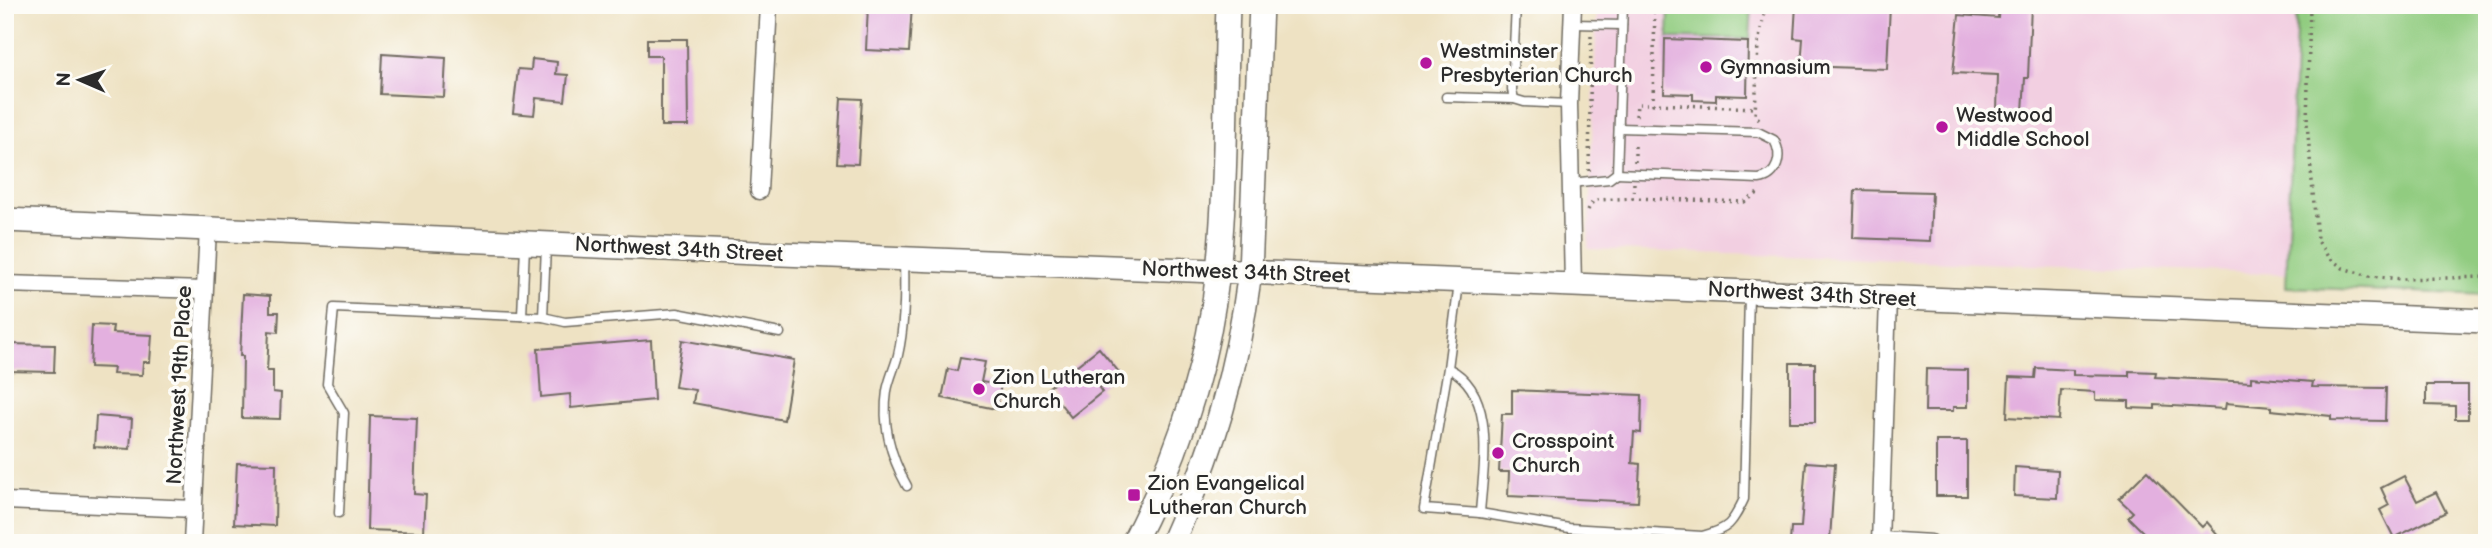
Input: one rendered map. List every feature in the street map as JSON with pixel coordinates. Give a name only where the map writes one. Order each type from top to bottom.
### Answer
[{"type":"main road","points":[[1133,543],[1186,420],[1201,365],[1218,271],[1228,5]]},
{"type":"main road","points":[[1172,543],[1216,434],[1233,375],[1250,272],[1261,5]]},
{"type":"main road","name":"Northwest 34th Street","points":[[5,220],[2487,321]]},
{"type":"street","points":[[759,191],[769,5]]},
{"type":"street","points":[[1573,5],[1569,104],[1573,285]]},
{"type":"street","name":"Northwest 19th Place","points":[[192,543],[208,229]]},
{"type":"street","points":[[5,284],[204,290]]},
{"type":"street","points":[[1888,298],[1880,542],[1931,543]]},
{"type":"street","points":[[5,501],[194,509]]},
{"type":"lane","points":[[1514,99],[1512,90],[1516,5]]},
{"type":"lane","points":[[1617,173],[1623,5]]},
{"type":"lane","points":[[1573,24],[1622,25]]},
{"type":"lane","points":[[1446,97],[1569,104]]},
{"type":"lane","points":[[1571,183],[1609,180],[1617,173],[1759,179],[1774,172],[1779,156],[1774,140],[1758,132],[1619,128]]},
{"type":"lane","points":[[522,316],[536,243]]},
{"type":"lane","points":[[536,243],[543,317]]},
{"type":"lane","points":[[904,258],[905,295],[899,354],[887,390],[886,430],[895,466],[907,486]]},
{"type":"lane","points":[[1459,280],[1448,368],[1424,509],[1480,513],[1569,528],[1702,536],[1723,530],[1734,520],[1744,499],[1749,292]]},
{"type":"lane","points":[[339,513],[344,413],[327,384],[334,309],[543,317],[565,322],[677,313],[780,333]]},
{"type":"lane","points":[[1448,368],[1459,373],[1480,407],[1485,430],[1480,513]]},
{"type":"path","points":[[1655,5],[1653,104],[1755,108]]},
{"type":"path","points":[[1755,115],[1758,43],[1766,5]]},
{"type":"path","points":[[2310,5],[2307,123],[2317,239],[2328,257],[2343,268],[2369,276],[2401,279],[2487,277]]},
{"type":"path","points":[[1587,216],[1591,24]]},
{"type":"path","points":[[1588,208],[1598,200],[1633,198]]},
{"type":"shaded area","name":"Westwood Middle School","points":[[1597,5],[2297,5],[2287,274],[1588,249]]},
{"type":"green space","points":[[1669,5],[1752,5],[1750,39],[1668,38]]},
{"type":"green space","points":[[2297,5],[2487,5],[2487,295],[2286,287]]},
{"type":"building","points":[[868,5],[912,5],[909,52],[866,50]]},
{"type":"building","points":[[1796,5],[1890,5],[1887,69],[1801,66],[1803,39],[1794,38]]},
{"type":"building","points":[[1999,5],[2031,5],[2028,78],[2025,78],[2023,112],[1997,111],[1998,75],[1953,73],[1959,15],[1998,18]]},
{"type":"building","points":[[647,39],[687,39],[688,126],[661,126],[661,56],[647,56]]},
{"type":"building","name":"Gymnasium","points":[[1665,39],[1748,42],[1747,96],[1716,95],[1716,101],[1693,100],[1693,94],[1664,93]]},
{"type":"building","points":[[382,54],[446,58],[444,97],[380,94]]},
{"type":"building","points":[[532,59],[557,62],[556,74],[568,75],[565,101],[536,98],[534,115],[513,113],[518,69],[531,70]]},
{"type":"building","points":[[841,98],[862,99],[858,164],[837,163]]},
{"type":"building","points":[[1855,190],[1932,192],[1930,241],[1853,238]]},
{"type":"building","points":[[243,294],[270,296],[270,312],[279,312],[278,332],[269,331],[267,371],[273,371],[273,392],[281,393],[280,419],[242,418],[243,356],[240,356]]},
{"type":"building","points":[[92,325],[113,326],[112,333],[152,335],[150,362],[143,362],[142,375],[113,374],[114,368],[90,367]]},
{"type":"building","points":[[651,340],[654,400],[571,408],[570,394],[541,397],[538,349]]},
{"type":"building","points":[[682,340],[794,360],[784,420],[693,403],[695,390],[675,387]]},
{"type":"building","points":[[7,344],[55,345],[54,372],[7,371]]},
{"type":"building","points":[[1099,348],[1119,372],[1099,388],[1102,392],[1071,417],[1048,388]]},
{"type":"building","points":[[960,358],[985,362],[981,382],[1001,385],[996,409],[942,398],[948,369],[957,371]]},
{"type":"building","points":[[1790,363],[1815,363],[1815,422],[1790,422]]},
{"type":"building","points":[[2036,368],[2073,370],[2073,375],[2129,376],[2129,371],[2156,372],[2155,377],[2251,382],[2251,377],[2313,382],[2312,387],[2386,388],[2385,421],[2331,420],[2331,416],[2226,403],[2225,409],[2155,405],[2155,409],[2129,408],[2129,401],[2095,400],[2095,392],[2061,390],[2059,420],[2007,417],[2009,377],[2035,378]]},
{"type":"building","points":[[1926,369],[1968,370],[1968,407],[1953,407],[1953,411],[1925,411]]},
{"type":"building","points":[[2426,385],[2468,385],[2468,419],[2455,419],[2455,406],[2426,405]]},
{"type":"building","points":[[1512,390],[1642,395],[1641,433],[1634,432],[1632,463],[1640,464],[1638,502],[1508,496],[1509,472],[1499,472],[1502,414],[1512,414]]},
{"type":"building","points":[[96,416],[132,419],[130,449],[94,447]]},
{"type":"building","points":[[370,416],[417,418],[414,494],[426,495],[424,532],[367,530]]},
{"type":"building","points":[[1936,441],[1967,441],[1967,496],[1936,496]]},
{"type":"building","points":[[1806,462],[1835,464],[1830,539],[1825,539],[1825,543],[1790,543],[1791,527],[1801,527]]},
{"type":"building","points":[[237,463],[276,464],[275,526],[234,524]]},
{"type":"building","points":[[2015,467],[2058,470],[2057,498],[2014,496]]},
{"type":"building","points":[[2147,471],[2202,527],[2207,522],[2225,543],[2154,543],[2128,517],[2133,512],[2119,499]]},
{"type":"building","points":[[2404,476],[2417,501],[2436,492],[2446,512],[2394,538],[2380,510],[2389,505],[2381,488]]},
{"type":"place","name":"Westminster Presbyterian Church","points":[[1426,63]]},
{"type":"place","name":"Gymnasium","points":[[1706,67]]},
{"type":"place","name":"Westwood Middle School","points":[[1942,127]]},
{"type":"place","name":"Zion Lutheran Church","points":[[979,389]]},
{"type":"place","name":"Crosspoint Church","points":[[1498,453]]},
{"type":"place","name":"Zion Evangelical Lutheran Church","points":[[1134,495]]}]
